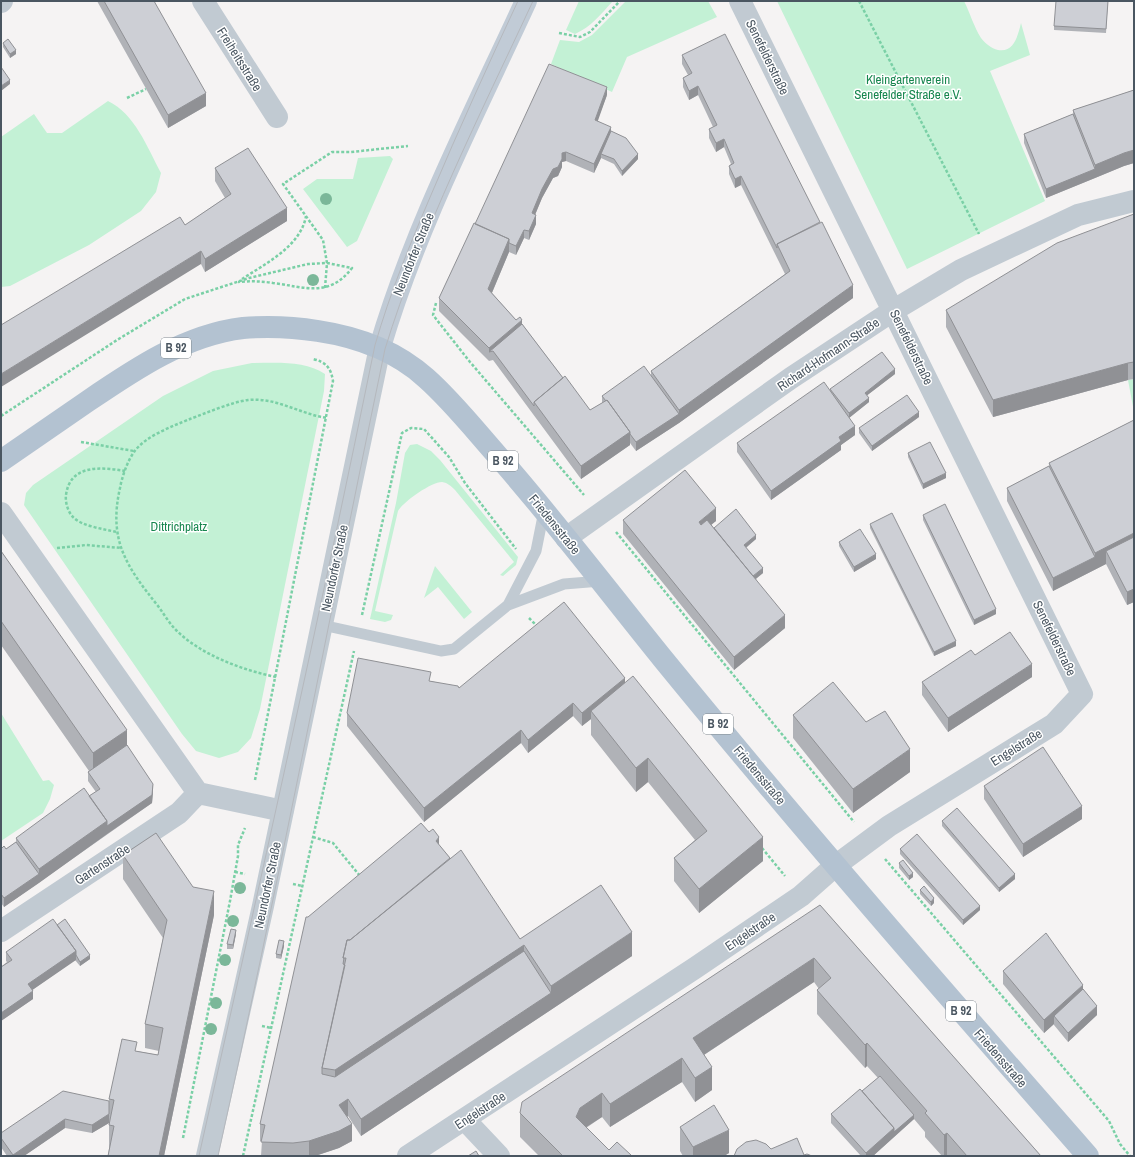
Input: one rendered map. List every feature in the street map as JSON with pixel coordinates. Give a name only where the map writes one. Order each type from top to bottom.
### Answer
[{"type":"main road","name":"B 92","points":[[1,460],[132,371],[176,348],[216,334],[242,328],[291,328],[326,332],[380,347]]},
{"type":"main road","name":"Friedensstraße","points":[[380,347],[405,361],[425,377],[449,401],[544,511],[662,657],[835,866],[1088,1156]]},
{"type":"street","name":"Freiheitsstraße","points":[[203,1],[276,117]]},
{"type":"street","name":"Neundorfer Straße","points":[[207,1156],[283,811],[380,347],[398,289],[419,235],[526,1]]},
{"type":"street","name":"Senefelderstraße","points":[[740,1],[894,310],[1082,694]]},
{"type":"street","name":"Richard-Hofmann-Straße","points":[[566,538],[784,382],[894,310],[961,270],[1078,215],[1134,201]]},
{"type":"street","points":[[1,513],[198,792],[283,811]]},
{"type":"street","name":"Engelstraße","points":[[408,1156],[465,1120],[802,896],[835,866],[889,826],[1054,724],[1082,694]]},
{"type":"street","name":"Gartenstraße","points":[[1,931],[179,813],[198,792]]},
{"type":"street","points":[[465,1120],[499,1156]]},
{"type":"lane","points":[[508,605],[536,551],[544,511]]},
{"type":"lane","points":[[322,625],[441,651],[454,649],[508,605],[564,584],[602,582]]},
{"type":"path","points":[[559,33],[580,37],[585,35],[590,32],[620,1]]},
{"type":"path","points":[[859,1],[990,256]]},
{"type":"path","points":[[127,98],[146,89]]},
{"type":"path","points":[[326,288],[327,263],[322,240],[307,216],[283,184],[332,152],[352,152],[408,146]]},
{"type":"path","points":[[238,282],[285,250],[301,230],[307,216]]},
{"type":"path","points":[[1,416],[158,314],[185,299],[238,282],[277,270],[308,264],[327,263],[352,268],[340,280],[326,288],[312,289],[257,281],[238,282]]},
{"type":"path","points":[[436,303],[433,315],[470,362],[600,514],[869,840],[1109,1121],[1120,1144],[1130,1156]]},
{"type":"path","points":[[255,780],[327,418],[333,381],[332,371],[326,364],[313,359]]},
{"type":"path","points":[[276,678],[227,662],[200,648],[176,630],[140,585],[127,563],[116,532],[116,506],[125,471],[134,451],[159,432],[204,414],[248,400],[272,401],[316,416],[327,418]]},
{"type":"path","points":[[243,1156],[402,433],[411,428],[424,429],[450,457],[465,483],[519,552]]},
{"type":"path","points":[[81,442],[134,451]]},
{"type":"path","points":[[116,532],[83,524],[72,517],[65,501],[67,484],[75,475],[94,468],[125,471]]},
{"type":"path","points":[[56,548],[86,545],[122,548]]},
{"type":"path","points":[[183,1140],[230,901],[238,856],[238,845],[246,827]]},
{"type":"path","points":[[313,837],[333,843],[363,879]]},
{"type":"green space","points":[[579,1],[613,1],[591,24],[575,34],[566,30]]},
{"type":"green space","points":[[626,1],[708,1],[717,17],[627,57],[612,92],[551,64],[560,40],[579,42],[592,35]]},
{"type":"green space","name":"Kleingartenverein Senefelder Straße e.V.","points":[[777,1],[964,1],[981,38],[989,46],[998,50],[1008,49],[1012,46],[1017,38],[1021,23],[1030,55],[990,71],[1045,201],[907,269]]},
{"type":"green space","points":[[108,101],[126,114],[145,142],[161,173],[156,192],[141,211],[89,245],[10,286],[1,287],[1,137],[34,114],[47,133],[62,133]]},
{"type":"green space","points":[[390,156],[393,159],[357,241],[347,247],[303,189],[317,179],[353,179],[358,158]]},
{"type":"green space","name":"Dittrichplatz","points":[[252,363],[290,363],[308,366],[325,374],[324,391],[260,709],[251,738],[238,752],[219,758],[196,751],[182,734],[24,505],[26,493],[33,485],[163,396],[213,371]]},
{"type":"green space","points":[[1134,379],[1134,412],[1128,380]]},
{"type":"green space","points":[[417,444],[431,451],[440,460],[518,557],[516,565],[503,576],[500,575],[514,562],[451,486],[442,482],[431,485],[405,503],[398,511],[375,611],[393,615],[391,620],[385,622],[370,619],[396,503],[405,453],[410,445]]},
{"type":"green space","points":[[435,566],[472,612],[464,619],[438,587],[424,598]]},
{"type":"green space","points":[[1,713],[43,781],[49,780],[54,785],[50,799],[43,813],[1,841]]},
{"type":"building","points":[[104,1],[154,1],[206,93],[168,115]]},
{"type":"building","points":[[1056,1],[1108,1],[1106,29],[1054,26]]},
{"type":"building","points":[[725,34],[820,222],[777,244],[777,248],[741,176],[735,179],[729,166],[734,163],[724,139],[716,143],[709,129],[717,125],[698,86],[689,91],[683,78],[692,73],[682,55]]},
{"type":"building","points":[[8,39],[16,50],[10,54],[3,43]]},
{"type":"building","points":[[549,64],[607,87],[595,120],[611,127],[594,164],[566,152],[562,153],[562,159],[558,167],[553,169],[542,189],[532,213],[536,215],[529,231],[524,230],[516,246],[509,243],[509,239],[475,224]]},
{"type":"building","points":[[1,67],[10,80],[1,86]]},
{"type":"building","points":[[1134,90],[1134,150],[1095,165],[1073,110]]},
{"type":"building","points":[[1073,114],[1095,169],[1046,189],[1024,134]]},
{"type":"building","points":[[611,131],[626,138],[638,154],[622,171],[614,159],[601,154]]},
{"type":"building","points":[[248,148],[287,208],[205,259],[201,251],[1,374],[1,325],[180,217],[185,225],[231,194],[215,168]]},
{"type":"building","points":[[1134,214],[1134,362],[993,400],[946,310],[1057,243]]},
{"type":"building","points":[[822,222],[853,285],[679,410],[651,371],[790,271],[777,244]]},
{"type":"building","points":[[474,223],[509,239],[488,289],[516,320],[520,317],[522,320],[489,348],[439,298]]},
{"type":"building","points":[[522,324],[563,378],[534,402],[534,406],[493,351],[489,352]]},
{"type":"building","points":[[882,352],[895,369],[865,393],[869,398],[849,413],[830,389]]},
{"type":"building","points":[[644,366],[679,414],[636,442],[607,400],[606,401],[602,396]]},
{"type":"building","points":[[565,376],[590,410],[607,400],[630,432],[581,466],[534,402]]},
{"type":"building","points":[[824,382],[855,426],[839,437],[841,441],[771,491],[737,443]]},
{"type":"building","points":[[907,395],[919,412],[872,446],[859,428]]},
{"type":"building","points":[[1134,420],[1134,533],[1095,553],[1049,463]]},
{"type":"building","points":[[930,442],[946,473],[923,484],[908,453]]},
{"type":"building","points":[[1049,466],[1095,557],[1053,578],[1007,488]]},
{"type":"building","points":[[685,470],[716,508],[699,522],[701,525],[707,520],[785,615],[734,657],[623,520]]},
{"type":"building","points":[[945,504],[996,609],[974,620],[923,515]]},
{"type":"building","points":[[736,509],[756,535],[744,545],[763,568],[753,576],[714,528]]},
{"type":"building","points":[[892,513],[956,641],[934,652],[870,524]]},
{"type":"building","points":[[860,529],[876,554],[854,567],[839,542]]},
{"type":"building","points":[[1134,537],[1134,589],[1127,592],[1106,551]]},
{"type":"building","points":[[1,551],[127,730],[93,753],[1,621]]},
{"type":"building","points":[[564,602],[625,678],[582,713],[573,703],[528,740],[521,730],[424,808],[347,713],[358,658],[431,672],[429,681],[458,686],[459,688]]},
{"type":"building","points":[[1010,632],[1032,664],[948,718],[922,682],[971,650],[975,655]]},
{"type":"building","points":[[633,676],[763,837],[699,889],[674,858],[707,831],[648,758],[636,768],[591,711]]},
{"type":"building","points":[[833,682],[866,722],[885,711],[910,749],[853,789],[793,715]]},
{"type":"building","points":[[127,745],[153,784],[152,795],[107,826],[107,821],[89,796],[100,789],[88,772]]},
{"type":"building","points":[[1043,747],[1082,806],[1023,844],[984,786]]},
{"type":"building","points":[[84,788],[107,821],[39,869],[16,838]]},
{"type":"building","points":[[957,808],[1015,874],[999,888],[942,821]]},
{"type":"building","points":[[421,823],[429,832],[433,829],[439,837],[436,841],[450,858],[350,940],[347,940],[343,958],[343,964],[345,965],[322,1068],[322,1074],[335,1077],[524,951],[551,993],[361,1119],[348,1099],[339,1105],[352,1124],[339,1131],[309,1141],[293,1143],[261,1142],[265,1125],[260,1124],[306,917],[308,917]]},
{"type":"building","points":[[156,833],[193,887],[214,891],[159,1156],[108,1156],[114,1126],[109,1125],[114,1100],[109,1099],[122,1039],[137,1042],[135,1051],[158,1055],[163,1028],[145,1024],[167,920],[123,855]]},
{"type":"building","points":[[917,834],[980,906],[963,920],[900,849]]},
{"type":"building","points":[[16,842],[39,874],[4,898],[1,894],[1,849],[4,846],[6,849]]},
{"type":"building","points":[[461,850],[520,939],[601,885],[632,932],[551,986],[524,945],[335,1070],[322,1068],[346,958],[343,958],[347,940],[350,940]]},
{"type":"building","points":[[903,860],[913,873],[909,876],[899,863]]},
{"type":"building","points":[[924,886],[934,898],[931,902],[920,890]]},
{"type":"building","points":[[820,905],[1041,1156],[967,1156],[947,1133],[944,1135],[925,1113],[927,1111],[867,1043],[865,1045],[817,990],[831,978],[814,958],[693,1038],[712,1067],[695,1078],[682,1058],[610,1104],[602,1093],[580,1108],[576,1117],[609,1150],[617,1142],[631,1156],[563,1156],[520,1113],[522,1102]]},
{"type":"building","points":[[53,919],[76,951],[28,984],[33,991],[1,1013],[1,967],[12,960],[6,952]]},
{"type":"building","points":[[65,919],[90,955],[80,962],[76,955],[76,951],[57,925]]},
{"type":"building","points":[[231,929],[236,930],[233,945],[227,944]]},
{"type":"building","points":[[1046,933],[1083,985],[1044,1020],[1003,971]]},
{"type":"building","points":[[279,940],[284,941],[281,955],[276,954]]},
{"type":"building","points":[[1083,989],[1097,1006],[1068,1033],[1054,1016]]},
{"type":"building","points":[[880,1076],[914,1115],[894,1132],[894,1128],[862,1091]]},
{"type":"building","points":[[860,1089],[894,1128],[866,1153],[831,1114]]},
{"type":"building","points":[[63,1091],[109,1101],[109,1114],[92,1125],[65,1119],[13,1155],[1,1138],[1,1133]]},
{"type":"building","points":[[714,1105],[729,1130],[693,1147],[680,1127]]},
{"type":"building","points":[[797,1138],[804,1155],[807,1154],[812,1156],[734,1156],[737,1149],[746,1142],[756,1140],[766,1144],[771,1149]]},
{"type":"building","points":[[476,1151],[479,1156],[468,1156]]},
{"type":"tram line","points":[[199,1156],[311,650],[375,345],[394,288],[416,232],[463,121],[518,1]]},
{"type":"tram line","points":[[218,1156],[282,854],[385,349],[416,260],[434,216],[533,1]]}]
